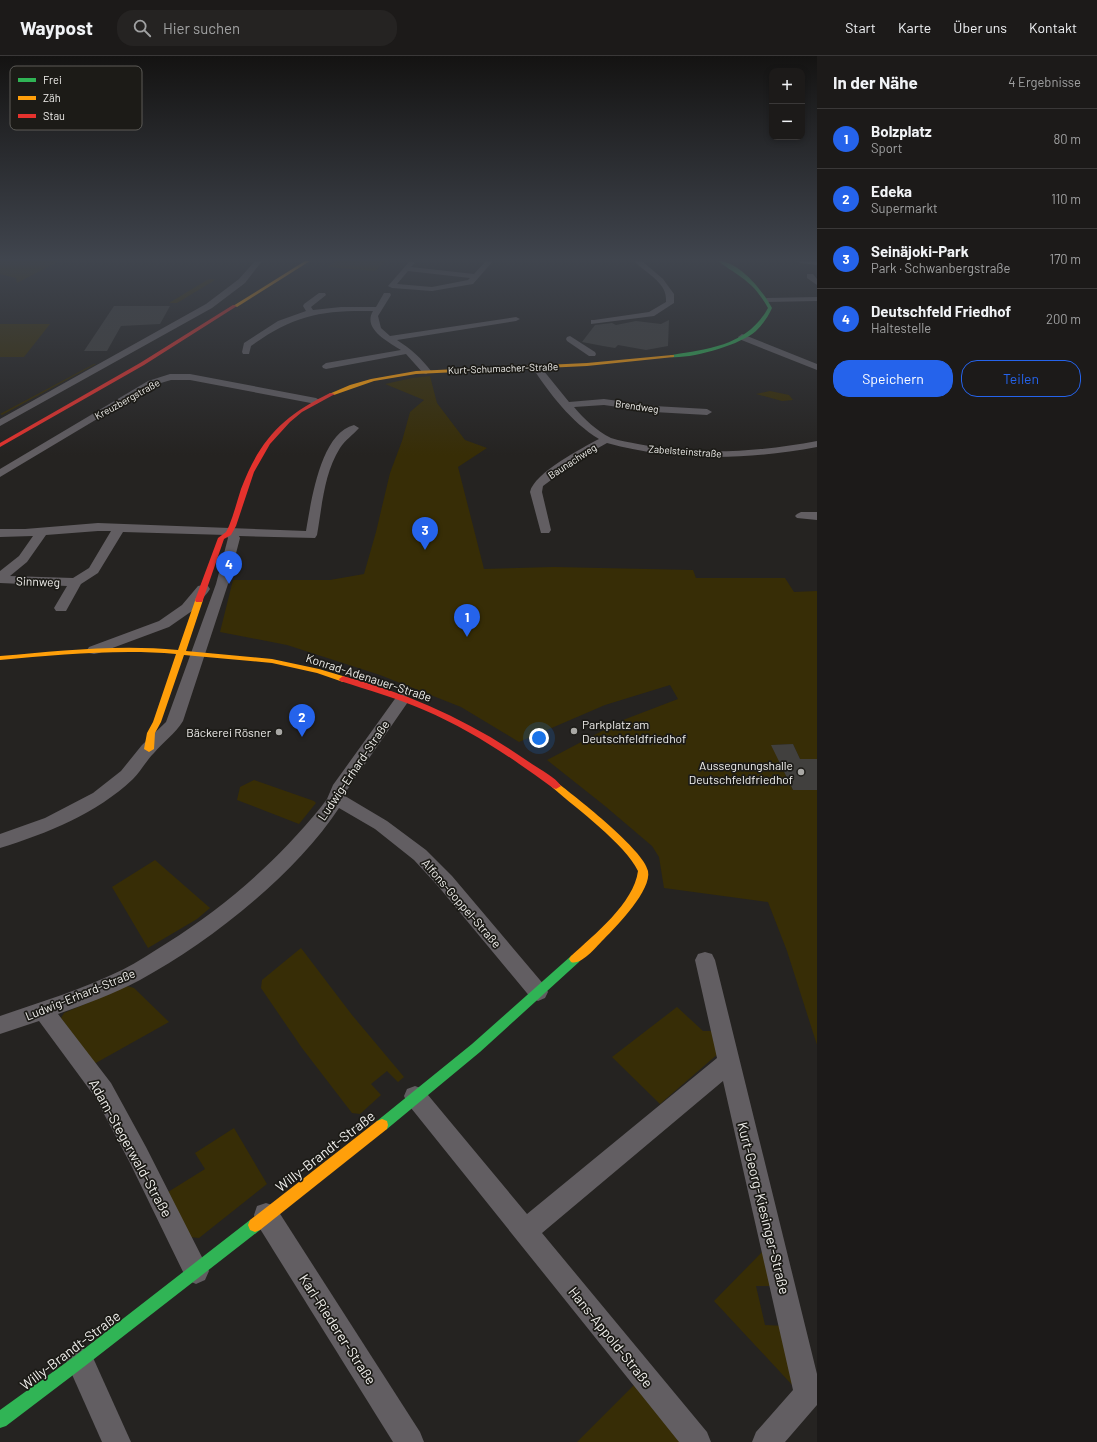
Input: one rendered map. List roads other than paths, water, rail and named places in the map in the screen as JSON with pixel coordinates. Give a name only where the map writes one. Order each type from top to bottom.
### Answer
[{"type":"street","points":[[0,423],[175,326]]},
{"type":"street","points":[[0,445],[142,364],[204,326]]},
{"type":"street","points":[[246,352],[246,346],[277,326]]},
{"type":"street","points":[[376,326],[380,332],[408,351],[426,371]]},
{"type":"street","points":[[389,339],[474,326]]},
{"type":"street","name":"Kurt-Schumacher-Straße","points":[[149,749],[151,733],[157,722],[180,652],[221,538],[230,532],[251,472],[262,449],[285,423],[316,401],[373,379],[426,371],[536,367],[597,359],[691,352],[725,344],[742,337],[756,329],[759,326]]},
{"type":"street","points":[[566,337],[597,359]]},
{"type":"street","points":[[742,337],[817,367]]},
{"type":"street","points":[[326,366],[408,351]]},
{"type":"street","name":"Zabelsteinstraße","points":[[536,367],[581,421],[607,439],[653,450],[697,453],[760,452],[817,444]]},
{"type":"street","name":"Kreuzbergstraße","points":[[0,474],[151,383],[164,378],[190,377],[316,401]]},
{"type":"street","name":"Brendweg","points":[[568,405],[604,402],[654,409],[707,412]]},
{"type":"street","points":[[0,533],[42,532],[85,528],[119,528],[230,532],[310,540],[325,467],[331,453],[339,442],[349,431],[354,428]]},
{"type":"street","name":"Baunachweg","points":[[545,530],[536,492],[537,486],[541,481],[578,455],[607,439]]},
{"type":"street","points":[[801,516],[817,516]]},
{"type":"street","points":[[61,608],[76,582],[94,570],[119,528]]},
{"type":"street","name":"Sinnweg","points":[[0,578],[23,559],[42,532]]},
{"type":"street","name":"Kurt-Schumacher-Straße","points":[[0,841],[50,824],[82,809],[125,776],[149,749],[166,734],[175,720],[222,584],[234,538],[230,532]]},
{"type":"street","name":"Sinnweg","points":[[0,578],[76,582]]},
{"type":"street","points":[[94,650],[164,624],[187,608],[203,589]]},
{"type":"street","name":"Konrad-Adenauer-Straße","points":[[0,658],[94,650],[154,650],[272,661],[296,665],[326,673],[426,707],[481,735],[523,761],[556,786],[607,829],[638,860],[643,870],[643,878]]},
{"type":"street","name":"Ludwig-Erhard-Straße","points":[[0,1025],[43,1010],[128,976],[194,936],[261,883],[299,846],[336,799],[339,789],[402,699]]},
{"type":"street","name":"Alfons-Goppel-Straße","points":[[336,799],[381,825],[420,855],[445,881],[538,992]]},
{"type":"street","name":"Willy-Brandt-Straße","points":[[0,1420],[196,1272],[266,1215],[360,1143],[476,1048],[600,936],[636,894],[643,878]]},
{"type":"street","name":"Kurt-Georg-Kiesinger-Straße","points":[[705,960],[808,1394],[766,1442]]},
{"type":"street","name":"Adam-Stegerwald-Straße","points":[[43,1010],[103,1090],[138,1155],[196,1272]]},
{"type":"street","points":[[525,1231],[729,1062]]},
{"type":"street","name":"Hans-Appold-Straße","points":[[416,1096],[697,1442]]},
{"type":"street","name":"Karl-Riederer-Straße","points":[[266,1215],[410,1442]]},
{"type":"street","points":[[80,1361],[117,1442]]},
{"type":"place","name":"Seinäjoki-Park","points":[[425,550]]},
{"type":"place","name":"Deutschfeld Friedhof","points":[[229,584]]},
{"type":"place","name":"Bolzplatz","points":[[467,637]]},
{"type":"place","name":"Parkplatz am Deutschfeldfriedhof","points":[[574,731]]},
{"type":"place","name":"Bäckerei Rösner","points":[[279,732]]},
{"type":"place","name":"Edeka","points":[[302,737]]},
{"type":"place","name":"Aussegnungshalle Deutschfeldfriedhof","points":[[801,772]]}]
